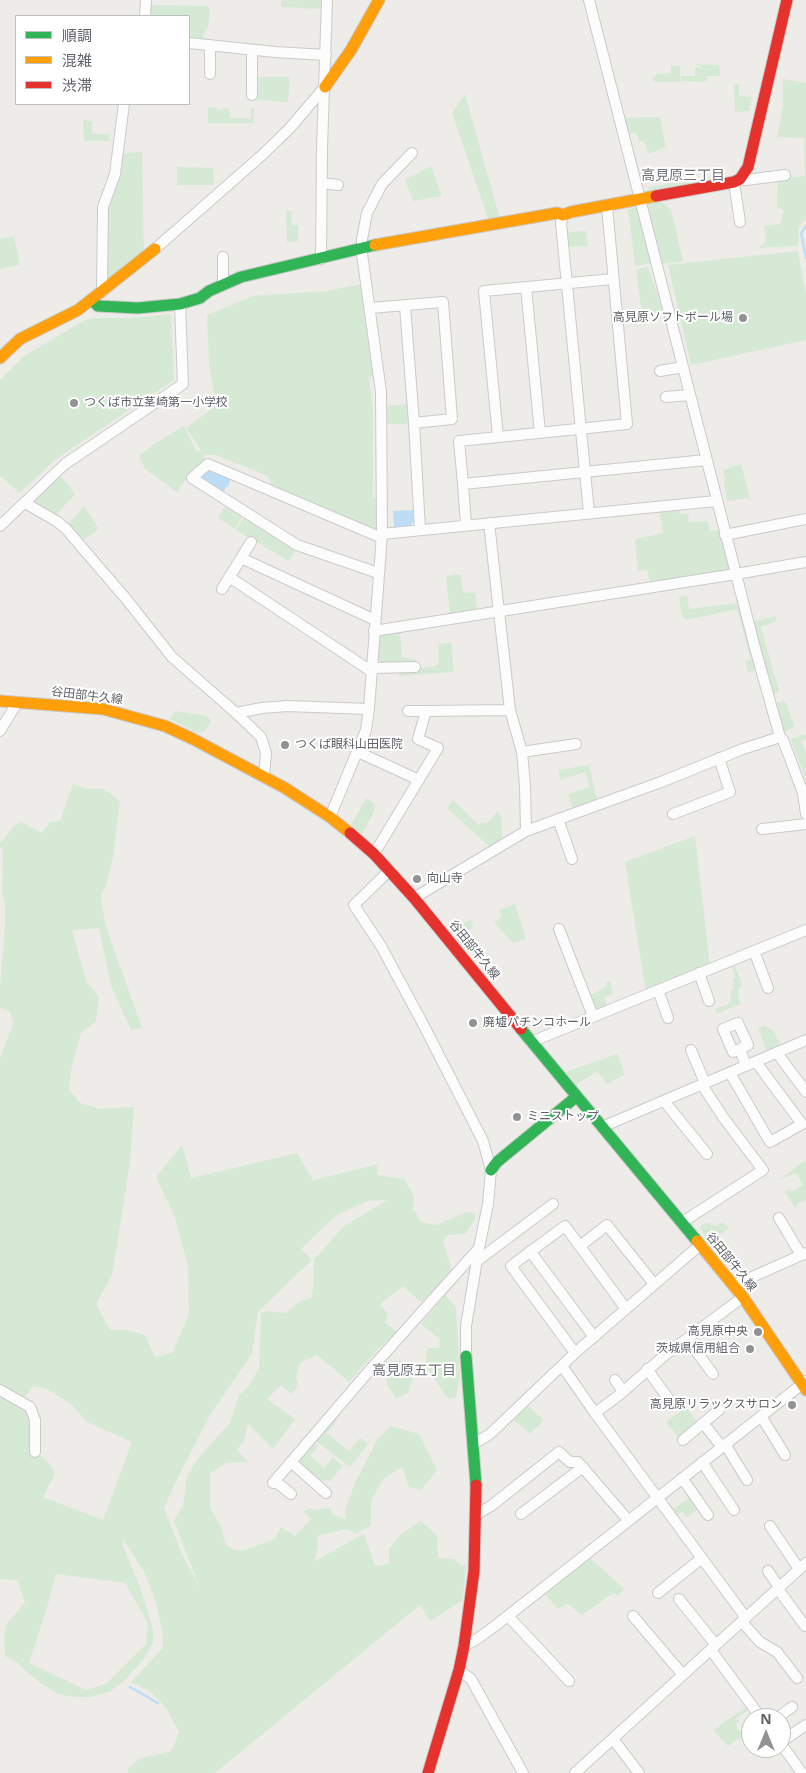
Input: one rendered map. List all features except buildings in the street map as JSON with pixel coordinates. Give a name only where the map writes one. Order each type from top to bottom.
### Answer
[{"type":"street","points":[[145,15],[146,0]]},
{"type":"street","points":[[322,259],[327,0]]},
{"type":"street","points":[[0,358],[20,339],[69,316],[92,300],[155,249],[261,156],[289,129],[325,87],[351,50],[379,0]]},
{"type":"street","points":[[589,0],[725,535],[780,737],[783,740],[803,793],[806,814]]},
{"type":"street","points":[[740,222],[737,181],[748,167],[787,0]]},
{"type":"street","points":[[190,43],[326,55]]},
{"type":"street","points":[[210,45],[210,74]]},
{"type":"street","points":[[252,50],[252,95]]},
{"type":"street","points":[[102,292],[103,207],[115,174],[124,105]]},
{"type":"street","points":[[330,817],[366,730],[382,536],[381,392],[361,248],[366,213],[382,184],[412,153]]},
{"type":"street","points":[[92,300],[98,306],[138,308],[180,304],[200,298],[223,284],[240,277],[322,259],[361,248],[556,213],[563,215],[737,181],[785,175]]},
{"type":"street","points":[[322,183],[338,185]]},
{"type":"street","points":[[466,525],[459,442],[627,424],[607,206]]},
{"type":"street","points":[[563,215],[560,219],[589,513]]},
{"type":"street","points":[[223,257],[223,284]]},
{"type":"street","points":[[498,438],[484,291],[613,279]]},
{"type":"street","points":[[526,287],[540,433]]},
{"type":"street","points":[[370,308],[443,302],[452,419],[414,422]]},
{"type":"street","points":[[0,526],[65,464],[183,384],[180,304]]},
{"type":"street","points":[[404,306],[414,422],[420,529]]},
{"type":"street","points":[[660,371],[683,367]]},
{"type":"street","points":[[666,398],[690,395]]},
{"type":"street","points":[[463,484],[706,460]]},
{"type":"street","points":[[378,573],[297,545],[192,478],[208,464],[382,536],[420,529],[716,501]]},
{"type":"street","points":[[25,503],[58,522],[67,530],[127,600],[172,657],[258,734],[265,747],[264,776]]},
{"type":"street","points":[[725,535],[806,519]]},
{"type":"street","points":[[489,523],[510,710],[522,752],[526,831]]},
{"type":"street","points":[[222,589],[250,542]]},
{"type":"street","points":[[241,558],[374,626],[499,611],[806,562]]},
{"type":"street","points":[[229,578],[371,669],[416,667]]},
{"type":"street","name":"谷田部牛久線","points":[[0,701],[103,709],[147,720],[181,733],[298,796],[330,817],[374,854],[414,898],[576,1097],[734,1285],[805,1385]]},
{"type":"street","points":[[0,731],[17,703]]},
{"type":"street","points":[[236,713],[287,706],[369,709]]},
{"type":"street","points":[[408,711],[510,710]]},
{"type":"street","points":[[374,854],[438,748],[418,739],[426,711]]},
{"type":"street","points":[[414,898],[526,831],[780,737]]},
{"type":"street","points":[[522,752],[576,744]]},
{"type":"street","points":[[358,752],[419,780]]},
{"type":"street","points":[[673,814],[730,792],[719,758]]},
{"type":"street","points":[[558,819],[572,859]]},
{"type":"street","points":[[762,829],[806,824]]},
{"type":"street","points":[[389,871],[354,905],[381,946],[419,1016],[483,1141],[491,1170],[488,1204],[466,1326],[466,1356],[474,1444],[477,1514],[474,1571],[459,1670],[428,1773]]},
{"type":"street","points":[[559,929],[593,1016]]},
{"type":"street","points":[[531,1042],[806,930]]},
{"type":"street","points":[[754,951],[768,988]]},
{"type":"street","points":[[699,973],[709,1001]]},
{"type":"street","points":[[658,990],[668,1018]]},
{"type":"street","points":[[602,1128],[806,1040]]},
{"type":"street","points":[[730,1073],[770,1142],[802,1124],[740,1049]]},
{"type":"street","points":[[681,1223],[763,1170],[723,1117],[703,1084],[691,1050]]},
{"type":"street","points":[[777,1053],[806,1092]]},
{"type":"street","points":[[491,1170],[497,1162],[576,1097]]},
{"type":"street","points":[[664,1101],[707,1154]]},
{"type":"street","points":[[477,1261],[554,1204]]},
{"type":"street","points":[[734,1285],[804,1254],[779,1218]]},
{"type":"street","points":[[580,1246],[607,1224],[654,1284]]},
{"type":"street","points":[[575,1353],[510,1266],[565,1226],[626,1309]]},
{"type":"street","points":[[474,1444],[490,1434],[575,1353],[700,1245]]},
{"type":"street","points":[[291,1494],[274,1482],[369,1371],[479,1248]]},
{"type":"street","points":[[530,1251],[594,1337]]},
{"type":"street","points":[[595,1413],[647,1369],[743,1297]]},
{"type":"street","points":[[687,1339],[713,1374]]},
{"type":"street","points":[[562,1366],[702,1558],[760,1642],[777,1652],[797,1678]]},
{"type":"street","points":[[647,1369],[670,1401]]},
{"type":"street","points":[[614,1380],[623,1391]]},
{"type":"street","points":[[464,1646],[477,1639],[508,1616],[761,1416],[805,1385]]},
{"type":"street","points":[[0,1390],[30,1407],[33,1412],[36,1431],[35,1452]]},
{"type":"street","points":[[683,1440],[720,1410]]},
{"type":"street","points":[[761,1416],[785,1455]]},
{"type":"street","points":[[703,1423],[724,1445],[747,1480]]},
{"type":"street","points":[[477,1514],[491,1506],[559,1452],[570,1462],[578,1462],[628,1520]]},
{"type":"street","points":[[291,1462],[326,1492]]},
{"type":"street","points":[[702,1462],[734,1510]]},
{"type":"street","points":[[521,1514],[583,1467]]},
{"type":"street","points":[[682,1478],[708,1515]]},
{"type":"street","points":[[575,1773],[803,1566],[770,1526]]},
{"type":"street","points":[[658,1594],[702,1558]]},
{"type":"street","points":[[768,1570],[805,1626]]},
{"type":"street","points":[[679,1599],[754,1708]]},
{"type":"street","points":[[508,1616],[569,1681]]},
{"type":"street","points":[[633,1616],[684,1675]]},
{"type":"street","points":[[459,1670],[471,1679],[523,1773]]},
{"type":"street","points":[[791,1737],[804,1730]]},
{"type":"street","points":[[612,1739],[638,1773]]},
{"type":"street","points":[[791,1757],[802,1773]]},
{"type":"green space","points":[[281,0],[322,0],[322,9],[281,7]]},
{"type":"green space","points":[[151,5],[207,6],[210,9],[208,27],[202,39],[190,39],[190,15],[150,15]]},
{"type":"green space","points":[[695,64],[719,65],[720,76],[702,76],[707,77],[707,82],[681,81],[681,76],[695,76],[695,67],[701,68],[702,73],[702,67]]},
{"type":"green space","points":[[671,66],[680,66],[680,82],[653,82],[653,77],[656,74],[671,73]]},
{"type":"green space","points":[[254,77],[290,77],[288,102],[254,100]]},
{"type":"green space","points":[[783,79],[806,83],[806,218],[799,227],[798,246],[759,248],[766,241],[764,226],[780,224],[784,210],[777,207],[779,178],[805,176],[804,138],[777,137],[783,105]]},
{"type":"green space","points":[[734,84],[739,84],[739,96],[752,97],[749,111],[735,112]]},
{"type":"green space","points":[[465,94],[500,219],[489,221],[452,113]]},
{"type":"green space","points":[[208,107],[217,107],[217,110],[229,108],[230,118],[251,118],[251,108],[254,108],[254,123],[208,123]]},
{"type":"green space","points":[[660,117],[666,147],[649,154],[644,141],[639,141],[637,133],[626,134],[623,118]]},
{"type":"green space","points":[[83,120],[92,121],[92,134],[109,134],[109,141],[84,141]]},
{"type":"green space","points":[[142,152],[144,252],[109,280],[105,277],[107,207],[123,153]]},
{"type":"green space","points":[[431,166],[442,196],[413,201],[405,180]]},
{"type":"green space","points":[[177,167],[213,168],[214,185],[177,185]]},
{"type":"green space","points":[[688,172],[689,186],[651,194],[649,187],[668,184],[667,176]]},
{"type":"green space","points":[[660,200],[671,210],[683,261],[661,264],[647,206],[649,202]]},
{"type":"green space","points":[[638,207],[651,263],[635,266],[628,209]]},
{"type":"green space","points":[[286,211],[291,211],[292,225],[298,225],[298,241],[287,242]]},
{"type":"green space","points":[[586,231],[588,246],[567,247],[566,233]]},
{"type":"green space","points":[[14,237],[20,265],[0,269],[0,239]]},
{"type":"green space","name":"高見原ソフトボール場","points":[[798,251],[806,296],[806,340],[691,365],[668,265]]},
{"type":"green space","points":[[648,267],[663,311],[642,314],[636,269]]},
{"type":"green space","points":[[362,284],[374,375],[369,378],[373,408],[373,497],[378,499],[378,532],[271,484],[268,476],[215,455],[204,455],[204,462],[193,469],[177,492],[145,469],[139,456],[154,444],[184,426],[196,451],[201,450],[186,428],[216,406],[209,364],[207,315],[253,296],[326,291]]},
{"type":"green space","name":"つくば市立茎崎第一小学校","points":[[171,314],[174,380],[56,459],[20,493],[0,476],[0,380],[24,356],[85,320]]},
{"type":"green space","points":[[408,404],[409,424],[386,424],[386,406]]},
{"type":"green space","points":[[741,464],[750,498],[727,501],[724,483],[726,480],[723,470]]},
{"type":"green space","points":[[59,474],[75,494],[55,516],[32,502]]},
{"type":"green space","points":[[84,506],[99,529],[82,541],[67,525]]},
{"type":"green space","points":[[225,506],[242,517],[235,529],[218,518]]},
{"type":"green space","points":[[679,510],[680,514],[688,514],[689,522],[708,521],[710,531],[720,530],[731,573],[650,584],[647,570],[638,571],[635,539],[663,533],[660,512]]},
{"type":"green space","points":[[244,517],[296,548],[289,561],[236,530]]},
{"type":"green space","points":[[460,574],[463,592],[475,593],[478,612],[450,615],[446,576]]},
{"type":"green space","points":[[687,595],[689,609],[738,603],[757,670],[748,672],[745,661],[751,660],[737,609],[686,620],[682,616],[679,597]]},
{"type":"green space","points":[[775,616],[777,621],[761,627],[779,691],[775,694],[771,692],[752,622]]},
{"type":"green space","points":[[400,631],[402,657],[416,660],[417,665],[377,665],[379,635]]},
{"type":"green space","points":[[451,642],[454,672],[399,676],[400,671],[435,666],[439,662],[438,644]]},
{"type":"green space","points":[[785,701],[794,725],[793,728],[782,732],[775,706],[778,702]]},
{"type":"green space","points":[[175,711],[207,716],[211,720],[204,731],[198,733],[170,719]]},
{"type":"green space","points":[[806,735],[806,739],[801,741],[806,753],[806,780],[791,739]]},
{"type":"green space","points":[[589,765],[597,800],[573,809],[568,794],[590,787],[585,772],[560,780],[559,770]]},
{"type":"green space","points":[[73,784],[88,789],[104,789],[120,801],[113,858],[107,882],[101,895],[105,924],[142,1028],[131,1030],[111,986],[99,928],[72,930],[86,981],[99,997],[96,1021],[81,1033],[72,1065],[69,1089],[80,1103],[100,1109],[134,1107],[130,1163],[112,1275],[96,1304],[110,1330],[128,1330],[145,1335],[155,1357],[172,1353],[189,1314],[188,1266],[174,1215],[156,1177],[182,1145],[191,1178],[297,1153],[313,1180],[378,1164],[377,1175],[404,1179],[414,1196],[413,1210],[421,1222],[437,1225],[467,1212],[475,1213],[475,1220],[465,1234],[448,1235],[443,1242],[453,1273],[421,1302],[403,1286],[380,1304],[388,1314],[385,1323],[398,1332],[378,1349],[349,1382],[317,1355],[300,1363],[296,1376],[298,1386],[291,1394],[281,1385],[267,1399],[295,1419],[273,1449],[248,1424],[244,1440],[237,1450],[249,1462],[226,1463],[210,1473],[210,1507],[221,1527],[226,1545],[232,1549],[242,1551],[275,1539],[281,1527],[295,1536],[311,1519],[304,1512],[308,1508],[317,1510],[329,1508],[333,1515],[346,1519],[345,1510],[355,1483],[377,1440],[391,1426],[419,1434],[437,1470],[421,1490],[409,1487],[402,1467],[384,1478],[371,1501],[371,1525],[356,1534],[347,1529],[317,1536],[318,1545],[315,1561],[364,1534],[375,1566],[389,1564],[389,1549],[400,1535],[421,1521],[437,1536],[438,1558],[454,1559],[462,1566],[466,1564],[463,1600],[430,1621],[420,1605],[215,1773],[128,1773],[128,1769],[139,1759],[172,1751],[179,1732],[166,1708],[150,1691],[131,1682],[163,1648],[162,1631],[156,1602],[144,1572],[123,1539],[123,1546],[140,1587],[153,1629],[153,1643],[143,1660],[124,1681],[109,1692],[91,1697],[74,1697],[58,1694],[40,1683],[15,1661],[5,1656],[4,1639],[6,1625],[25,1602],[17,1580],[0,1579],[0,1058],[14,1022],[9,1011],[0,1008],[5,901],[2,895],[3,850],[0,847],[0,843],[14,826],[21,822],[42,833],[50,822],[60,821]],"holes":[[[388,1200],[344,1226],[314,1260],[312,1297],[299,1302],[285,1313],[267,1311],[261,1313],[259,1368],[249,1386],[239,1395],[230,1423],[199,1457],[187,1476],[183,1505],[174,1521],[199,1586],[182,1554],[164,1508],[210,1415],[252,1354],[258,1312],[312,1260],[301,1249],[335,1216],[367,1201]],[[33,1386],[47,1389],[72,1405],[87,1422],[132,1442],[103,1520],[43,1497],[55,1474],[50,1464],[37,1453],[38,1424],[24,1399]],[[56,1574],[125,1583],[148,1623],[146,1644],[106,1684],[86,1690],[29,1663]]]},
{"type":"green space","points":[[366,798],[375,806],[373,814],[362,834],[351,825]]},
{"type":"green space","points":[[453,800],[479,825],[482,822],[487,824],[498,811],[501,818],[503,840],[491,848],[447,808]]},
{"type":"green space","points":[[695,836],[710,966],[646,991],[625,862]]},
{"type":"green space","points":[[515,904],[526,939],[513,943],[494,922],[502,917],[499,910]]},
{"type":"green space","points":[[471,920],[473,926],[463,937],[473,950],[468,953],[448,928]]},
{"type":"green space","points":[[734,964],[742,983],[738,990],[740,1004],[716,1014],[715,1009],[727,1005],[731,1000],[730,992],[733,989],[733,979],[736,978],[731,966]]},
{"type":"green space","points":[[610,981],[613,994],[605,997],[607,1008],[597,1012],[591,995],[607,986],[605,982]]},
{"type":"green space","points":[[765,1026],[774,1031],[781,1046],[767,1052],[758,1028]]},
{"type":"green space","points":[[617,1054],[625,1074],[607,1084],[597,1071],[576,1085],[566,1072]]},
{"type":"green space","points":[[804,1161],[806,1163],[806,1200],[797,1204],[795,1208],[785,1192],[790,1189],[792,1192],[803,1185],[796,1173],[778,1181]]},
{"type":"green space","points":[[723,1222],[729,1228],[707,1243],[700,1226],[710,1223],[715,1227]]},
{"type":"green space","points":[[445,1295],[456,1307],[460,1379],[456,1397],[448,1399],[425,1365],[427,1348],[439,1348],[440,1339],[421,1324]]},
{"type":"green space","points":[[390,1361],[402,1361],[413,1377],[408,1393],[396,1398],[387,1385],[386,1370]]},
{"type":"green space","points":[[527,1405],[544,1420],[530,1434],[513,1419]]},
{"type":"green space","points":[[686,1407],[699,1424],[679,1438],[666,1422]]},
{"type":"green space","points":[[333,1418],[337,1420],[327,1433],[349,1451],[360,1438],[368,1444],[350,1467],[316,1441]]},
{"type":"green space","points":[[313,1442],[318,1446],[310,1456],[324,1468],[333,1457],[343,1466],[331,1480],[318,1481],[296,1463]]},
{"type":"green space","points":[[691,1496],[699,1508],[687,1517],[682,1512],[676,1516],[663,1501],[664,1497],[674,1509]]},
{"type":"green space","points":[[588,1556],[624,1589],[619,1595],[613,1593],[582,1615],[568,1604],[557,1609],[545,1593]]},
{"type":"green space","points":[[741,1711],[741,1715],[736,1718],[739,1722],[736,1724],[739,1731],[741,1731],[741,1738],[728,1746],[713,1730]]},
{"type":"water","points":[[209,469],[231,478],[228,487],[226,487],[222,495],[199,477]]},
{"type":"water","points":[[413,510],[414,521],[410,526],[394,528],[393,511]]},
{"type":"waterway","points":[[806,226],[801,233],[806,258]]},
{"type":"waterway","points":[[130,1687],[158,1703]]},
{"type":"traffic: fast","points":[[92,300],[98,306],[138,308],[180,304],[200,298],[209,291],[241,277],[375,245]]},
{"type":"traffic: fast","points":[[521,1029],[697,1241]]},
{"type":"traffic: fast","points":[[491,1170],[497,1162],[576,1097]]},
{"type":"traffic: fast","points":[[466,1356],[476,1485]]},
{"type":"traffic: slow","points":[[325,87],[351,50],[379,0]]},
{"type":"traffic: slow","points":[[375,245],[557,213],[563,215],[656,196]]},
{"type":"traffic: slow","points":[[0,358],[20,339],[78,310],[155,249]]},
{"type":"traffic: slow","points":[[0,701],[103,709],[165,726],[285,788],[330,817],[350,833]]},
{"type":"traffic: slow","points":[[697,1241],[743,1297],[806,1390]]},
{"type":"traffic: jam","points":[[656,196],[734,182],[740,179],[748,167],[787,0]]},
{"type":"traffic: jam","points":[[350,833],[374,854],[414,898],[521,1029]]},
{"type":"traffic: jam","points":[[428,1773],[459,1670],[464,1646],[474,1571],[476,1485]]},
{"type":"place","name":"高見原ソフトボール場","points":[[743,318]]},
{"type":"place","name":"つくば市立茎崎第一小学校","points":[[74,403]]},
{"type":"place","name":"つくば眼科山田医院","points":[[285,745]]},
{"type":"place","name":"向山寺","points":[[417,879]]},
{"type":"place","name":"廃墟パチンコホール","points":[[473,1023]]},
{"type":"place","name":"ミニストップ","points":[[517,1117]]},
{"type":"place","name":"高見原中央","points":[[758,1332]]},
{"type":"place","name":"茨城県信用組合","points":[[750,1349]]},
{"type":"place","name":"高見原リラックスサロン","points":[[792,1405]]},
{"type":"district","name":"高見原三丁目","points":[[683,176]]},
{"type":"district","name":"高見原五丁目","points":[[414,1371]]}]
